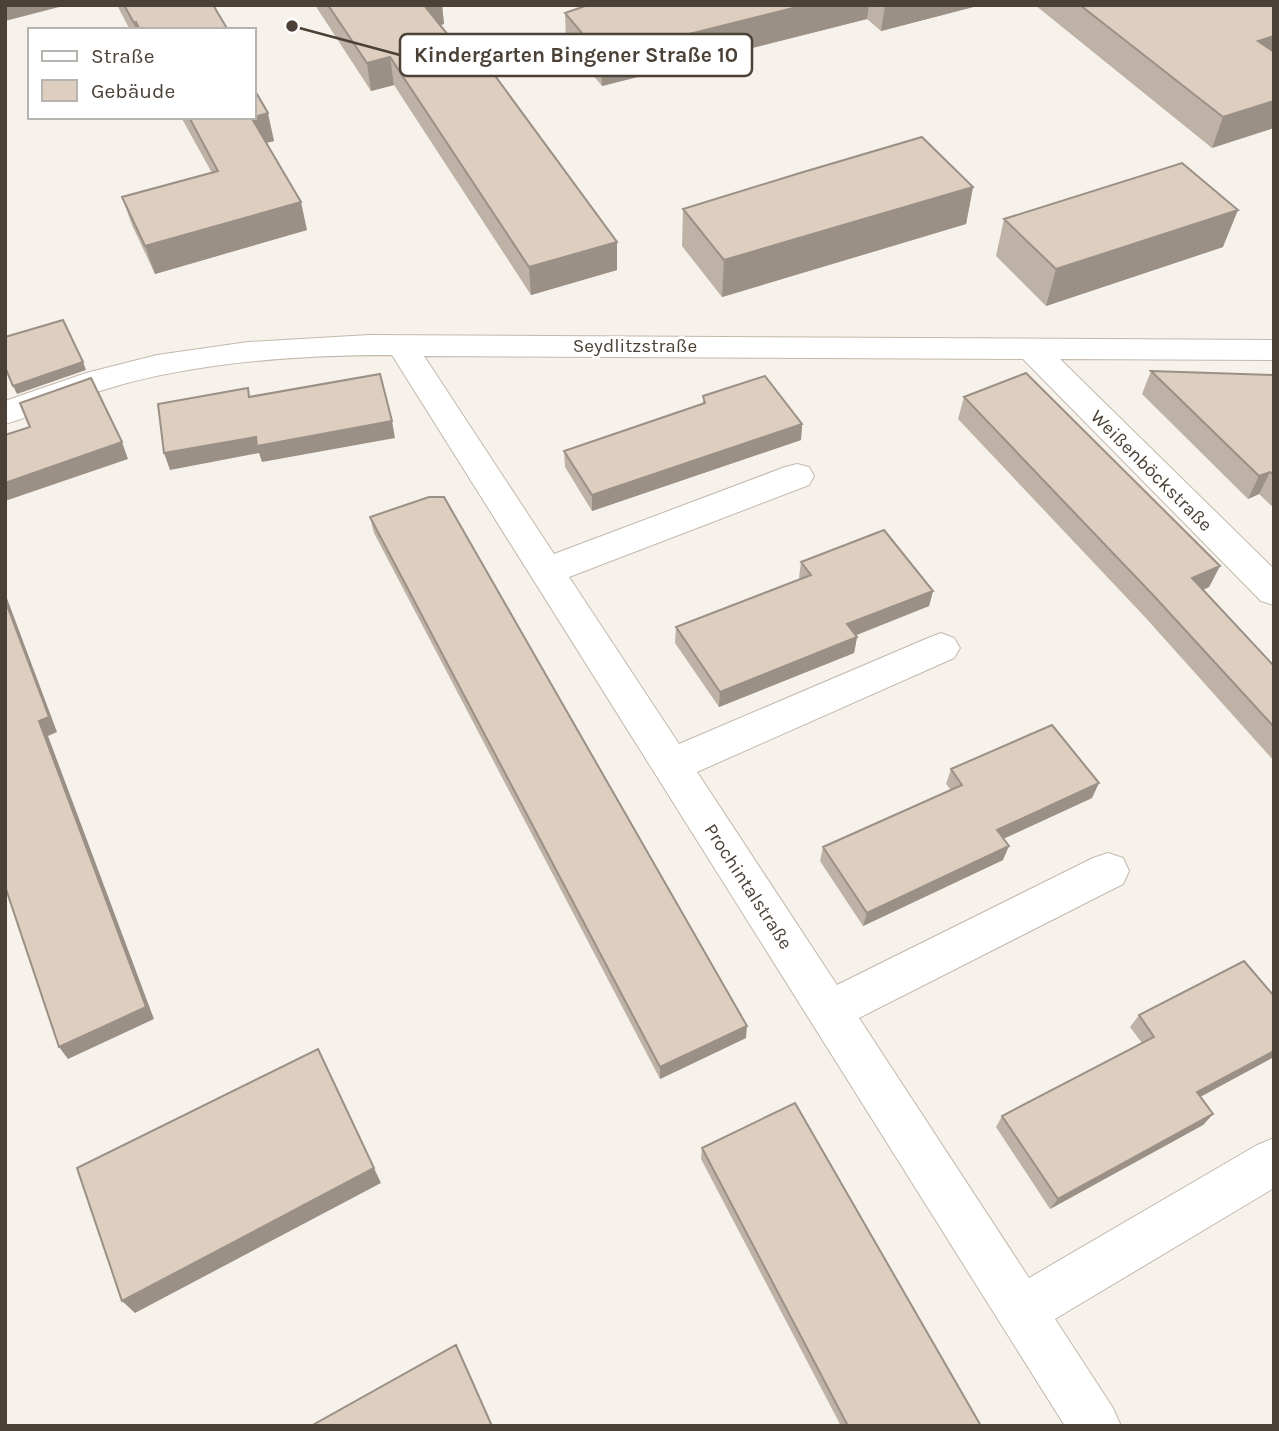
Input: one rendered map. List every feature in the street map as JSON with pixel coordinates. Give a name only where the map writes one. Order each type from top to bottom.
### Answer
[{"type":"street","name":"Seydlitzstraße","points":[[5,413],[127,372],[190,360],[289,349],[369,345],[429,343],[1274,351]]},
{"type":"street","name":"Prochintalstraße","points":[[402,346],[1095,1426]]},
{"type":"street","name":"Weißenböckstraße","points":[[1030,348],[1274,591]]},
{"type":"street","points":[[547,571],[797,476]]},
{"type":"street","points":[[672,765],[941,648]]},
{"type":"street","points":[[829,1011],[1108,871]]},
{"type":"street","points":[[1021,1311],[1274,1161]]},
{"type":"building","points":[[124,5],[213,5],[227,28],[139,28],[136,22],[134,23]]},
{"type":"building","points":[[328,5],[424,5],[481,76],[493,73],[617,242],[529,267],[390,57],[367,63]]},
{"type":"building","points":[[588,5],[805,5],[601,56],[565,13]]},
{"type":"building","points":[[1080,5],[1274,5],[1274,36],[1258,41],[1274,52],[1274,101],[1223,117]]},
{"type":"building","points":[[256,92],[268,113],[256,116]]},
{"type":"building","points":[[190,119],[252,119],[301,202],[145,246],[122,197],[218,171]]},
{"type":"building","points":[[922,137],[973,187],[724,260],[683,209],[800,173]]},
{"type":"building","points":[[1182,163],[1238,210],[1056,269],[1004,219]]},
{"type":"building","points":[[63,320],[83,362],[13,386],[5,367],[5,337]]},
{"type":"building","points":[[1151,371],[1274,375],[1274,475],[1270,472],[1259,476]]},
{"type":"building","points":[[1026,373],[1220,566],[1192,578],[1274,666],[1274,727],[1153,595],[964,397]]},
{"type":"building","points":[[380,374],[392,421],[257,446],[256,437],[164,453],[158,404],[248,388],[249,397]]},
{"type":"building","points":[[765,376],[802,424],[592,495],[564,451],[705,403],[703,396]]},
{"type":"building","points":[[91,378],[122,442],[5,483],[5,435],[30,427],[20,403]]},
{"type":"building","points":[[429,497],[444,497],[747,1026],[660,1067],[370,517]]},
{"type":"building","points":[[884,530],[933,591],[847,624],[857,637],[720,692],[676,627],[811,575],[801,562]]},
{"type":"building","points":[[5,600],[49,717],[39,721],[146,1007],[59,1047],[5,886]]},
{"type":"building","points":[[1052,725],[1099,783],[997,830],[1009,846],[867,913],[823,847],[962,785],[951,769]]},
{"type":"building","points":[[1244,961],[1274,996],[1274,1051],[1197,1092],[1213,1114],[1058,1199],[1002,1116],[1154,1037],[1139,1015]]},
{"type":"building","points":[[318,1049],[374,1168],[122,1301],[77,1168]]},
{"type":"building","points":[[795,1103],[981,1426],[848,1426],[702,1148]]},
{"type":"building","points":[[456,1345],[492,1426],[311,1426]]},
{"type":"place","name":"Kindergarten Bingener Straße 10","points":[[292,26]]}]
